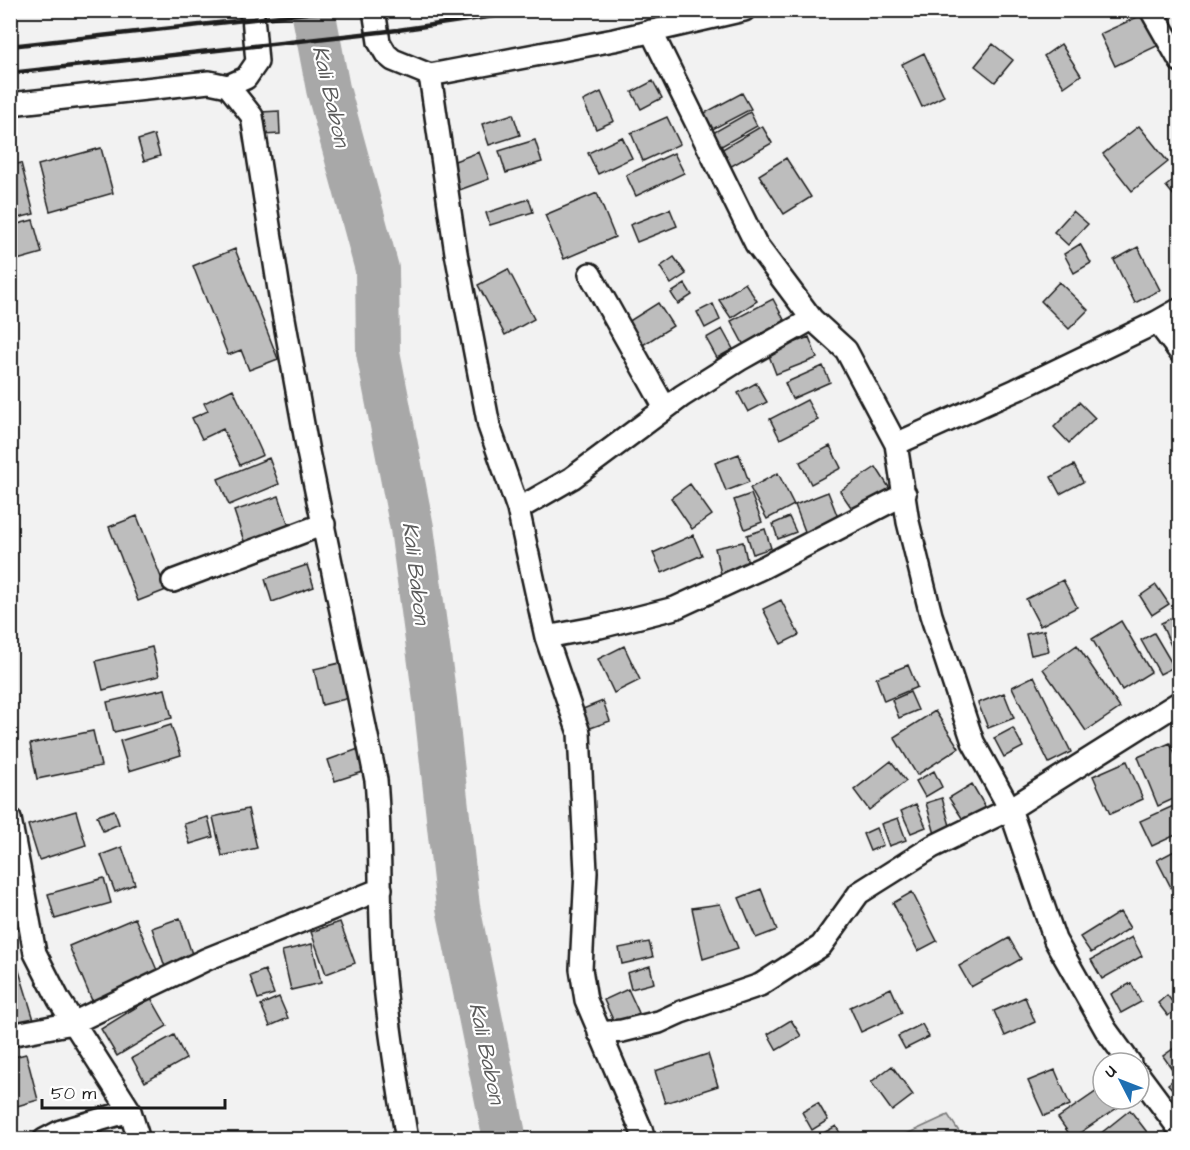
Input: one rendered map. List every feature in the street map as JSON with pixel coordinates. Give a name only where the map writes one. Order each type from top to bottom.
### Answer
[{"type":"street","points":[[10,104],[209,82],[228,86],[246,78],[257,62],[253,16],[249,10]]},
{"type":"street","points":[[374,10],[379,42],[386,54],[393,60],[430,75],[744,10]]},
{"type":"street","points":[[1151,10],[1179,61]]},
{"type":"street","points":[[651,31],[756,244],[812,320],[846,350],[896,444],[908,522],[931,615],[973,742],[1010,809],[1055,940],[1106,1030],[1121,1051]]},
{"type":"street","points":[[430,75],[456,253],[489,426],[518,509],[546,637],[579,733],[586,872],[581,969],[586,1000],[644,1140]]},
{"type":"street","points":[[228,86],[252,116],[282,308],[308,452],[376,780],[381,825],[384,976],[394,1061],[408,1140]]},
{"type":"street","points":[[590,274],[665,408]]},
{"type":"street","points":[[896,444],[1016,390],[1157,322],[1179,309]]},
{"type":"street","points":[[518,509],[572,478],[665,408],[739,360],[812,320]]},
{"type":"street","points":[[1157,322],[1179,352]]},
{"type":"street","points":[[546,637],[600,627],[675,608],[764,567],[905,494]]},
{"type":"street","points":[[174,581],[324,524]]},
{"type":"street","points":[[599,1033],[658,1022],[760,986],[821,946],[859,893],[932,847],[1010,809],[1179,702]]},
{"type":"street","points":[[10,819],[35,952],[59,1000],[130,1112],[139,1140]]},
{"type":"street","points":[[10,1035],[73,1023],[207,959],[381,889]]},
{"type":"street","points":[[1151,1091],[1179,1128]]},
{"type":"street","points":[[45,1140],[61,1131],[130,1112]]},
{"type":"shaded area","points":[[948,1115],[964,1139],[896,1139]]},
{"type":"building","points":[[1144,14],[1159,45],[1115,66],[1100,34]]},
{"type":"building","points":[[993,44],[1013,60],[995,82],[975,66]]},
{"type":"building","points":[[1061,44],[1081,75],[1064,87],[1044,56]]},
{"type":"building","points":[[924,53],[944,96],[922,107],[902,64]]},
{"type":"building","points":[[653,81],[662,98],[641,109],[632,92]]},
{"type":"building","points":[[601,92],[614,121],[596,129],[583,101]]},
{"type":"building","points":[[742,93],[751,109],[707,132],[699,116]]},
{"type":"building","points":[[279,111],[280,134],[263,135],[261,112]]},
{"type":"building","points":[[750,112],[757,126],[718,148],[711,134]]},
{"type":"building","points":[[513,114],[520,135],[489,145],[482,124]]},
{"type":"building","points":[[667,117],[680,144],[643,161],[631,133]]},
{"type":"building","points":[[762,126],[772,143],[728,168],[719,151]]},
{"type":"building","points":[[1139,126],[1168,162],[1132,191],[1103,154]]},
{"type":"building","points":[[154,135],[160,156],[144,161],[138,140]]},
{"type":"building","points":[[622,137],[632,158],[598,174],[588,153]]},
{"type":"building","points":[[535,140],[542,162],[506,173],[499,151]]},
{"type":"building","points":[[101,148],[113,193],[50,211],[38,165]]},
{"type":"building","points":[[479,152],[489,179],[454,192],[444,165]]},
{"type":"building","points":[[674,153],[684,173],[636,196],[626,175]]},
{"type":"building","points":[[786,158],[811,197],[784,214],[759,175]]},
{"type":"building","points":[[21,163],[34,214],[10,220],[10,166]]},
{"type":"building","points":[[1180,175],[1180,203],[1166,186]]},
{"type":"building","points":[[597,193],[615,237],[564,259],[545,215]]},
{"type":"building","points":[[529,199],[533,212],[490,225],[486,213]]},
{"type":"building","points":[[670,209],[677,226],[637,242],[630,225]]},
{"type":"building","points":[[1073,211],[1088,224],[1068,245],[1054,232]]},
{"type":"building","points":[[33,220],[42,253],[10,262],[10,226]]},
{"type":"building","points":[[1080,244],[1091,263],[1074,273],[1064,254]]},
{"type":"building","points":[[1138,247],[1160,290],[1135,303],[1114,260]]},
{"type":"building","points":[[235,249],[278,359],[249,370],[241,350],[228,355],[193,266]]},
{"type":"building","points":[[674,257],[686,274],[671,284],[660,267]]},
{"type":"building","points":[[508,269],[534,319],[505,335],[478,285]]},
{"type":"building","points":[[1059,282],[1088,310],[1069,329],[1041,301]]},
{"type":"building","points":[[745,283],[757,301],[731,318],[719,300]]},
{"type":"building","points":[[685,284],[692,295],[678,304],[671,293]]},
{"type":"building","points":[[773,299],[789,329],[747,351],[731,321]]},
{"type":"building","points":[[658,303],[673,326],[635,350],[620,327]]},
{"type":"building","points":[[713,304],[720,320],[705,328],[697,312]]},
{"type":"building","points":[[722,329],[733,349],[717,358],[706,338]]},
{"type":"building","points":[[809,337],[817,358],[776,374],[768,353]]},
{"type":"building","points":[[823,366],[830,382],[792,399],[785,383]]},
{"type":"building","points":[[756,383],[767,402],[748,412],[738,393]]},
{"type":"building","points":[[233,389],[263,455],[240,465],[223,429],[202,439],[192,418],[208,411],[204,403]]},
{"type":"building","points":[[807,400],[818,420],[780,439],[770,419]]},
{"type":"building","points":[[1079,402],[1095,418],[1069,443],[1054,427]]},
{"type":"building","points":[[830,446],[841,468],[811,484],[800,462]]},
{"type":"building","points":[[739,454],[749,482],[726,491],[715,463]]},
{"type":"building","points":[[269,458],[279,484],[229,505],[218,479]]},
{"type":"building","points":[[1074,465],[1083,482],[1060,494],[1051,477]]},
{"type":"building","points":[[876,467],[892,492],[857,516],[840,491]]},
{"type":"building","points":[[778,473],[794,505],[767,519],[750,488]]},
{"type":"building","points":[[690,484],[712,515],[692,529],[671,498]]},
{"type":"building","points":[[828,492],[839,520],[806,534],[795,505]]},
{"type":"building","points":[[751,494],[762,522],[745,529],[734,500]]},
{"type":"building","points":[[279,496],[290,529],[245,544],[234,511]]},
{"type":"building","points":[[137,516],[166,590],[138,601],[109,527]]},
{"type":"building","points":[[789,517],[796,532],[778,539],[773,524]]},
{"type":"building","points":[[765,529],[771,548],[753,554],[747,535]]},
{"type":"building","points":[[693,535],[702,555],[662,573],[653,553]]},
{"type":"building","points":[[743,542],[749,569],[721,574],[715,548]]},
{"type":"building","points":[[307,565],[314,587],[272,602],[265,579]]},
{"type":"building","points":[[1063,580],[1077,607],[1040,626],[1026,599]]},
{"type":"building","points":[[1156,585],[1169,604],[1152,615],[1140,596]]},
{"type":"building","points":[[781,600],[799,635],[781,644],[763,609]]},
{"type":"building","points":[[1178,615],[1180,620],[1180,666],[1161,623]]},
{"type":"building","points":[[1121,621],[1151,672],[1122,690],[1092,639]]},
{"type":"building","points":[[1044,630],[1049,651],[1031,655],[1026,634]]},
{"type":"building","points":[[1154,633],[1174,667],[1160,674],[1141,640]]},
{"type":"building","points":[[1077,645],[1120,708],[1086,731],[1043,669]]},
{"type":"building","points":[[624,646],[640,680],[614,693],[598,659]]},
{"type":"building","points":[[152,647],[159,676],[103,690],[96,661]]},
{"type":"building","points":[[344,662],[353,697],[322,705],[314,669]]},
{"type":"building","points":[[908,665],[917,687],[884,701],[876,678]]},
{"type":"building","points":[[1034,676],[1071,752],[1049,763],[1012,687]]},
{"type":"building","points":[[165,689],[172,718],[114,732],[107,702]]},
{"type":"building","points":[[910,692],[918,710],[899,718],[892,700]]},
{"type":"building","points":[[1004,693],[1014,718],[988,728],[978,703]]},
{"type":"building","points":[[603,701],[610,721],[585,730],[578,711]]},
{"type":"building","points":[[935,711],[959,748],[917,775],[894,737]]},
{"type":"building","points":[[171,725],[181,755],[129,771],[120,741]]},
{"type":"building","points":[[1013,728],[1023,747],[1004,757],[994,738]]},
{"type":"building","points":[[93,731],[101,766],[37,779],[30,744]]},
{"type":"building","points":[[1170,743],[1180,765],[1180,796],[1158,806],[1138,757]]},
{"type":"building","points":[[364,747],[372,769],[335,781],[328,760]]},
{"type":"building","points":[[891,761],[906,781],[869,810],[854,790]]},
{"type":"building","points":[[1127,761],[1143,799],[1110,814],[1093,776]]},
{"type":"building","points":[[934,771],[942,787],[925,797],[916,781]]},
{"type":"building","points":[[972,784],[986,808],[964,821],[949,798]]},
{"type":"building","points":[[942,798],[951,829],[935,834],[926,803]]},
{"type":"building","points":[[1180,803],[1180,833],[1152,846],[1140,821]]},
{"type":"building","points":[[916,804],[926,827],[911,833],[901,811]]},
{"type":"building","points":[[248,809],[257,848],[222,856],[213,817]]},
{"type":"building","points":[[114,810],[119,824],[103,831],[97,816]]},
{"type":"building","points":[[76,811],[86,845],[39,860],[28,825]]},
{"type":"building","points":[[208,817],[213,837],[190,844],[184,824]]},
{"type":"building","points":[[898,818],[906,840],[889,846],[881,824]]},
{"type":"building","points":[[876,828],[883,845],[870,851],[863,834]]},
{"type":"building","points":[[122,847],[135,884],[115,892],[101,855]]},
{"type":"building","points":[[1180,848],[1180,903],[1179,903],[1157,860]]},
{"type":"building","points":[[104,878],[111,903],[55,919],[48,894]]},
{"type":"building","points":[[761,889],[777,930],[756,938],[739,898]]},
{"type":"building","points":[[912,892],[937,941],[918,951],[893,903]]},
{"type":"building","points":[[720,904],[738,948],[703,959],[692,908]]},
{"type":"building","points":[[1120,912],[1130,928],[1091,953],[1080,937]]},
{"type":"building","points":[[135,918],[159,975],[93,1003],[69,946]]},
{"type":"building","points":[[180,918],[194,960],[166,970],[152,928]]},
{"type":"building","points":[[340,922],[355,963],[326,974],[311,932]]},
{"type":"building","points":[[1132,937],[1142,956],[1102,979],[1091,960]]},
{"type":"building","points":[[1009,938],[1021,959],[971,987],[959,966]]},
{"type":"building","points":[[649,942],[653,957],[622,964],[619,948]]},
{"type":"building","points":[[312,944],[321,983],[291,990],[282,951]]},
{"type":"building","points":[[16,961],[35,1023],[10,1031],[10,963]]},
{"type":"building","points":[[650,966],[654,983],[631,989],[627,973]]},
{"type":"building","points":[[265,970],[274,994],[258,999],[250,976]]},
{"type":"building","points":[[1131,983],[1141,1002],[1121,1013],[1111,994]]},
{"type":"building","points":[[891,988],[902,1013],[861,1032],[850,1007]]},
{"type":"building","points":[[628,989],[639,1013],[615,1024],[604,1000]]},
{"type":"building","points":[[1167,995],[1177,1008],[1168,1016],[1158,1003]]},
{"type":"building","points":[[279,997],[288,1018],[270,1026],[261,1005]]},
{"type":"building","points":[[1025,997],[1035,1022],[1005,1036],[994,1011]]},
{"type":"building","points":[[151,998],[167,1026],[117,1056],[101,1029]]},
{"type":"building","points":[[791,1020],[801,1036],[777,1050],[768,1034]]},
{"type":"building","points":[[922,1024],[929,1037],[905,1049],[898,1036]]},
{"type":"building","points":[[174,1035],[186,1059],[145,1082],[132,1058]]},
{"type":"building","points":[[1180,1044],[1180,1064],[1172,1069],[1163,1056]]},
{"type":"building","points":[[26,1054],[38,1100],[10,1108],[10,1058]]},
{"type":"building","points":[[708,1054],[718,1086],[665,1103],[655,1071]]},
{"type":"building","points":[[892,1066],[913,1095],[892,1111],[871,1082]]},
{"type":"building","points":[[1055,1070],[1070,1105],[1044,1116],[1028,1081]]},
{"type":"building","points":[[1180,1075],[1180,1098],[1168,1084]]},
{"type":"building","points":[[1091,1095],[1091,1111],[1112,1111],[1072,1138],[1058,1118]]},
{"type":"building","points":[[818,1103],[828,1120],[812,1130],[802,1112]]},
{"type":"building","points":[[1129,1111],[1150,1136],[1146,1140],[1096,1140],[1095,1138]]},
{"type":"building","points":[[836,1126],[844,1140],[815,1140],[814,1138]]},
{"type":"waterway","name":"Kali Babon","points":[[313,10],[328,89],[377,269],[378,352],[412,528],[435,700],[458,907],[505,1140]]},
{"type":"railway","points":[[10,46],[334,10]]},
{"type":"railway","points":[[10,73],[398,30],[535,10]]}]
